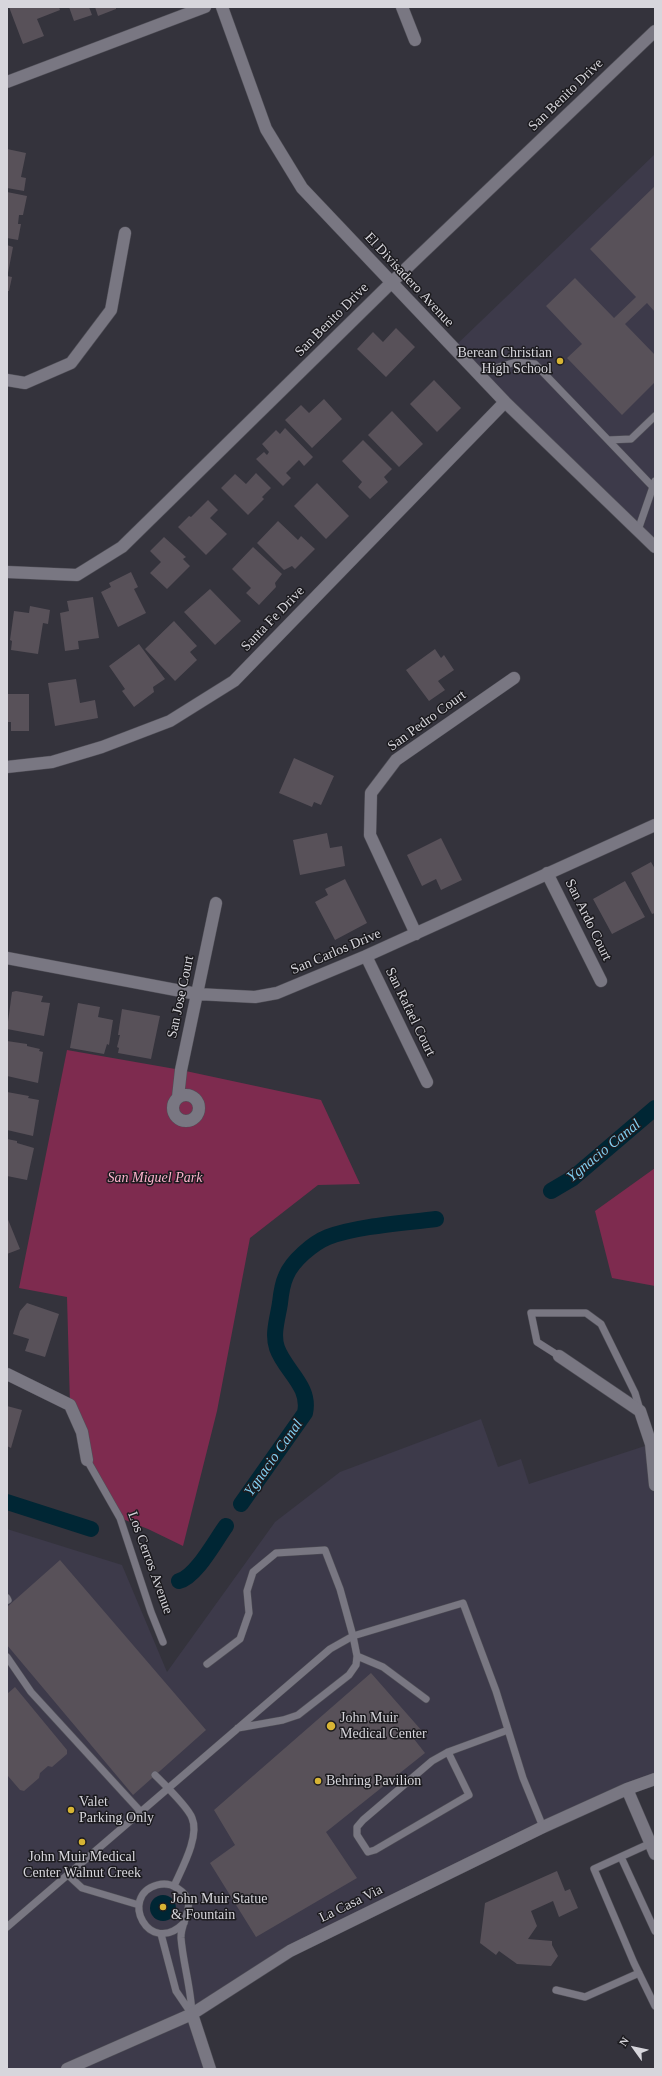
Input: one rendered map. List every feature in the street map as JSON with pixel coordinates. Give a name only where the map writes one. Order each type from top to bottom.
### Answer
[{"type":"street","points":[[7,82],[205,7]]},
{"type":"street","name":"El Divisadero Avenue","points":[[222,7],[266,129],[302,188],[505,402],[655,547]]},
{"type":"street","points":[[402,7],[414,40]]},
{"type":"street","name":"San Benito Drive","points":[[7,572],[77,575],[122,547],[391,283],[655,31]]},
{"type":"street","points":[[7,380],[25,383],[71,363],[111,310],[125,233]]},
{"type":"street","name":"Santa Fe Drive","points":[[7,766],[52,762],[102,747],[170,721],[234,681],[505,402]]},
{"type":"street","name":"San Pedro Court","points":[[416,934],[370,835],[371,793],[396,760],[514,678]]},
{"type":"street","name":"San Carlos Drive","points":[[7,958],[197,994],[255,997],[276,993],[416,934],[547,872],[655,825]]},
{"type":"street","name":"San Ardo Court","points":[[547,872],[601,981]]},
{"type":"street","name":"San Jose Court","points":[[178,1097],[181,1070],[216,903]]},
{"type":"street","name":"San Rafael Court","points":[[366,956],[427,1082]]},
{"type":"street","points":[[559,1356],[640,1411],[651,1444],[655,1485]]},
{"type":"street","name":"Los Cerros Avenue","points":[[7,1374],[70,1405],[82,1432],[87,1460]]},
{"type":"street","name":"La Casa Via","points":[[70,2068],[192,2014],[284,1954],[543,1827],[627,1789],[655,1779]]},
{"type":"street","points":[[627,1789],[653,1848]]},
{"type":"street","points":[[192,2014],[210,2069]]},
{"type":"lane","points":[[478,373],[516,362],[535,364],[608,440],[654,484],[638,530]]},
{"type":"lane","points":[[608,440],[631,439],[655,416]]},
{"type":"lane","points":[[559,1356],[537,1342],[531,1313],[586,1313],[601,1324],[635,1393],[640,1411]]},
{"type":"lane","name":"Los Cerros Avenue","points":[[87,1460],[120,1518],[151,1612],[164,1642]]},
{"type":"lane","points":[[207,1664],[240,1639],[249,1613],[247,1591],[253,1572],[276,1553],[325,1550],[340,1588],[353,1636],[358,1656],[356,1665],[349,1675],[298,1715],[283,1720],[238,1728]]},
{"type":"lane","points":[[7,1926],[142,1812],[330,1649],[353,1636],[463,1603],[496,1691],[523,1778],[543,1827]]},
{"type":"lane","points":[[358,1656],[383,1667],[426,1699]]},
{"type":"lane","points":[[7,1658],[32,1692],[142,1812]]},
{"type":"lane","points":[[448,1752],[469,1795],[375,1850],[368,1852],[357,1835],[357,1827],[432,1761],[448,1752],[508,1730]]},
{"type":"lane","points":[[155,1775],[192,1817],[194,1830],[191,1845],[174,1886]]},
{"type":"lane","points":[[653,1848],[621,1857],[594,1869],[655,2006]]},
{"type":"lane","points":[[621,1857],[655,1931]]},
{"type":"lane","points":[[68,1875],[82,1888],[139,1905]]},
{"type":"lane","points":[[184,1923],[173,1932],[162,1934],[154,1932],[144,1924],[139,1911],[139,1905],[145,1892],[151,1887],[165,1884],[174,1886],[184,1893],[188,1903],[188,1916],[184,1923],[181,1936],[191,1991],[192,2014]]},
{"type":"lane","points":[[162,1934],[176,1991],[192,2014]]},
{"type":"lane","points":[[556,1990],[585,1997],[639,1973]]},
{"type":"shaded area","name":"Berean Christian High School","points":[[655,154],[655,547],[453,348]]},
{"type":"shaded area","name":"John Muir Medical Center","points":[[481,1419],[498,1467],[521,1459],[529,1484],[651,1444],[655,1485],[655,1779],[290,1951],[192,2013],[210,2069],[7,2069],[7,1529],[122,1565],[167,1672],[275,1522],[340,1472]]},
{"type":"green space","name":"San Miguel Park","points":[[67,1050],[181,1070],[321,1100],[360,1184],[318,1185],[250,1238],[217,1411],[183,1546],[148,1529],[120,1518],[101,1488],[70,1405],[67,1297],[19,1288]]},
{"type":"green space","points":[[655,1168],[655,1286],[612,1278],[595,1211]]},
{"type":"water","name":"John Muir Statue & Fountain","points":[[163,1895],[172,1899],[176,1908],[172,1917],[163,1921],[154,1917],[150,1908],[154,1899]]},
{"type":"building","points":[[9,7],[59,7],[60,10],[37,19],[44,36],[23,44]]},
{"type":"building","points":[[69,7],[89,7],[92,15],[74,21]]},
{"type":"building","points":[[95,7],[116,7],[116,9],[98,16]]},
{"type":"building","points":[[7,149],[26,153],[21,177],[26,178],[24,191],[7,188]]},
{"type":"building","points":[[655,186],[655,312],[647,303],[625,324],[655,355],[655,382],[622,415],[567,358],[582,344],[546,306],[575,278],[614,318],[636,297],[590,249]]},
{"type":"building","points":[[7,192],[27,196],[23,215],[19,215],[18,224],[21,224],[18,240],[7,238]]},
{"type":"building","points":[[7,245],[13,247],[8,273],[7,272]]},
{"type":"building","points":[[7,276],[12,277],[9,291],[7,291]]},
{"type":"building","points":[[396,328],[415,347],[386,377],[357,349],[373,332],[383,342]]},
{"type":"building","points":[[434,380],[461,408],[437,432],[410,404]]},
{"type":"building","points":[[324,399],[342,419],[312,448],[285,420],[301,405],[309,413]]},
{"type":"building","points":[[392,411],[423,444],[399,467],[368,435]]},
{"type":"building","points":[[285,428],[313,457],[304,466],[299,460],[286,473],[291,478],[283,486],[256,459],[264,452],[267,455],[269,452],[262,444],[276,430],[280,434]]},
{"type":"building","points":[[363,440],[392,469],[384,477],[388,482],[370,499],[358,487],[362,482],[342,461]]},
{"type":"building","points":[[256,473],[271,488],[262,497],[264,499],[248,515],[221,488],[235,474],[246,484]]},
{"type":"building","points":[[317,483],[349,516],[326,539],[294,506]]},
{"type":"building","points":[[208,500],[218,510],[210,518],[227,534],[206,555],[178,527],[189,516],[191,517]]},
{"type":"building","points":[[278,521],[298,540],[301,536],[315,549],[295,569],[292,566],[284,570],[257,543]]},
{"type":"building","points":[[164,537],[186,557],[183,559],[190,566],[167,589],[150,573],[161,562],[150,551]]},
{"type":"building","points":[[253,547],[282,574],[275,583],[276,587],[259,605],[246,593],[251,588],[232,569]]},
{"type":"building","points":[[131,572],[138,587],[134,589],[146,613],[118,627],[101,592],[111,587],[109,583]]},
{"type":"building","points":[[210,589],[241,621],[215,645],[184,612]]},
{"type":"building","points":[[93,597],[99,638],[78,641],[79,649],[65,651],[60,613],[69,611],[67,601]]},
{"type":"building","points":[[30,606],[50,610],[48,624],[43,623],[38,654],[11,650],[12,641],[10,640],[14,611],[29,613]]},
{"type":"building","points":[[174,621],[197,646],[190,652],[197,660],[175,681],[145,649]]},
{"type":"building","points":[[139,644],[165,679],[153,687],[154,692],[134,707],[122,691],[125,689],[109,666]]},
{"type":"building","points":[[435,649],[441,658],[444,655],[454,670],[438,681],[445,690],[429,701],[406,670]]},
{"type":"building","points":[[76,679],[80,703],[95,700],[98,718],[55,726],[48,683]]},
{"type":"building","points":[[7,694],[29,694],[29,731],[11,731],[11,722],[7,722]]},
{"type":"building","points":[[294,758],[334,776],[321,805],[314,802],[312,807],[279,793]]},
{"type":"building","points":[[327,833],[330,848],[342,846],[345,866],[300,875],[293,840]]},
{"type":"building","points":[[441,838],[462,880],[441,890],[436,879],[422,886],[407,855]]},
{"type":"building","points":[[651,862],[655,869],[655,913],[652,914],[631,873]]},
{"type":"building","points":[[345,879],[367,923],[335,940],[315,902],[328,895],[325,889]]},
{"type":"building","points":[[625,881],[645,917],[612,934],[593,899]]},
{"type":"building","points":[[16,991],[43,996],[41,1002],[50,1003],[44,1036],[7,1029],[12,992]]},
{"type":"building","points":[[78,1003],[100,1007],[98,1017],[113,1020],[109,1045],[107,1044],[104,1054],[70,1048]]},
{"type":"building","points":[[122,1009],[160,1016],[151,1059],[118,1053],[119,1048],[117,1047],[120,1035],[118,1035]]},
{"type":"building","points":[[7,1041],[27,1044],[27,1046],[40,1049],[39,1051],[43,1052],[38,1083],[7,1076]]},
{"type":"building","points":[[7,1092],[29,1096],[28,1098],[39,1100],[33,1136],[7,1130]]},
{"type":"building","points":[[7,1139],[17,1141],[17,1143],[34,1148],[27,1180],[7,1176]]},
{"type":"building","points":[[7,1217],[20,1249],[7,1254]]},
{"type":"building","points":[[27,1303],[59,1314],[45,1357],[25,1351],[29,1339],[13,1334],[20,1311]]},
{"type":"building","points":[[7,1406],[22,1410],[11,1448],[7,1446]]},
{"type":"building","points":[[60,1560],[206,1730],[133,1795],[7,1645],[7,1607]]},
{"type":"building","name":"Behring Pavilion","points":[[371,1673],[422,1731],[414,1739],[425,1753],[326,1832],[357,1878],[256,1937],[210,1863],[235,1845],[214,1810]]},
{"type":"building","points":[[15,1687],[67,1750],[67,1754],[52,1767],[48,1766],[40,1773],[39,1778],[24,1791],[20,1790],[8,1776],[7,1770],[7,1694]]},
{"type":"building","points":[[557,1871],[565,1891],[570,1889],[578,1908],[559,1917],[553,1901],[531,1911],[537,1926],[528,1939],[552,1941],[552,1945],[558,1956],[551,1966],[517,1964],[499,1951],[496,1955],[480,1943],[485,1903]]},
{"type":"waterway","name":"Ygnacio Canal","points":[[551,1191],[573,1178],[655,1108]]},
{"type":"waterway","name":"Ygnacio Canal","points":[[241,1504],[305,1413],[306,1403],[301,1387],[281,1356],[277,1348],[275,1337],[282,1289],[285,1279],[293,1264],[304,1253],[322,1240],[340,1233],[436,1219]]},
{"type":"waterway","name":"Ygnacio Canal","points":[[7,1502],[91,1529]]},
{"type":"waterway","name":"Ygnacio Canal","points":[[179,1581],[192,1573],[198,1566],[226,1526]]},
{"type":"place","name":"Berean Christian High School","points":[[560,361]]},
{"type":"place","name":"John Muir Medical Center","points":[[331,1726]]},
{"type":"place","name":"Behring Pavilion","points":[[318,1781]]},
{"type":"place","name":"Valet Parking Only","points":[[71,1810]]},
{"type":"place","name":"John Muir Medical Center Walnut Creek","points":[[82,1842]]},
{"type":"place","name":"John Muir Statue & Fountain","points":[[163,1907]]}]
